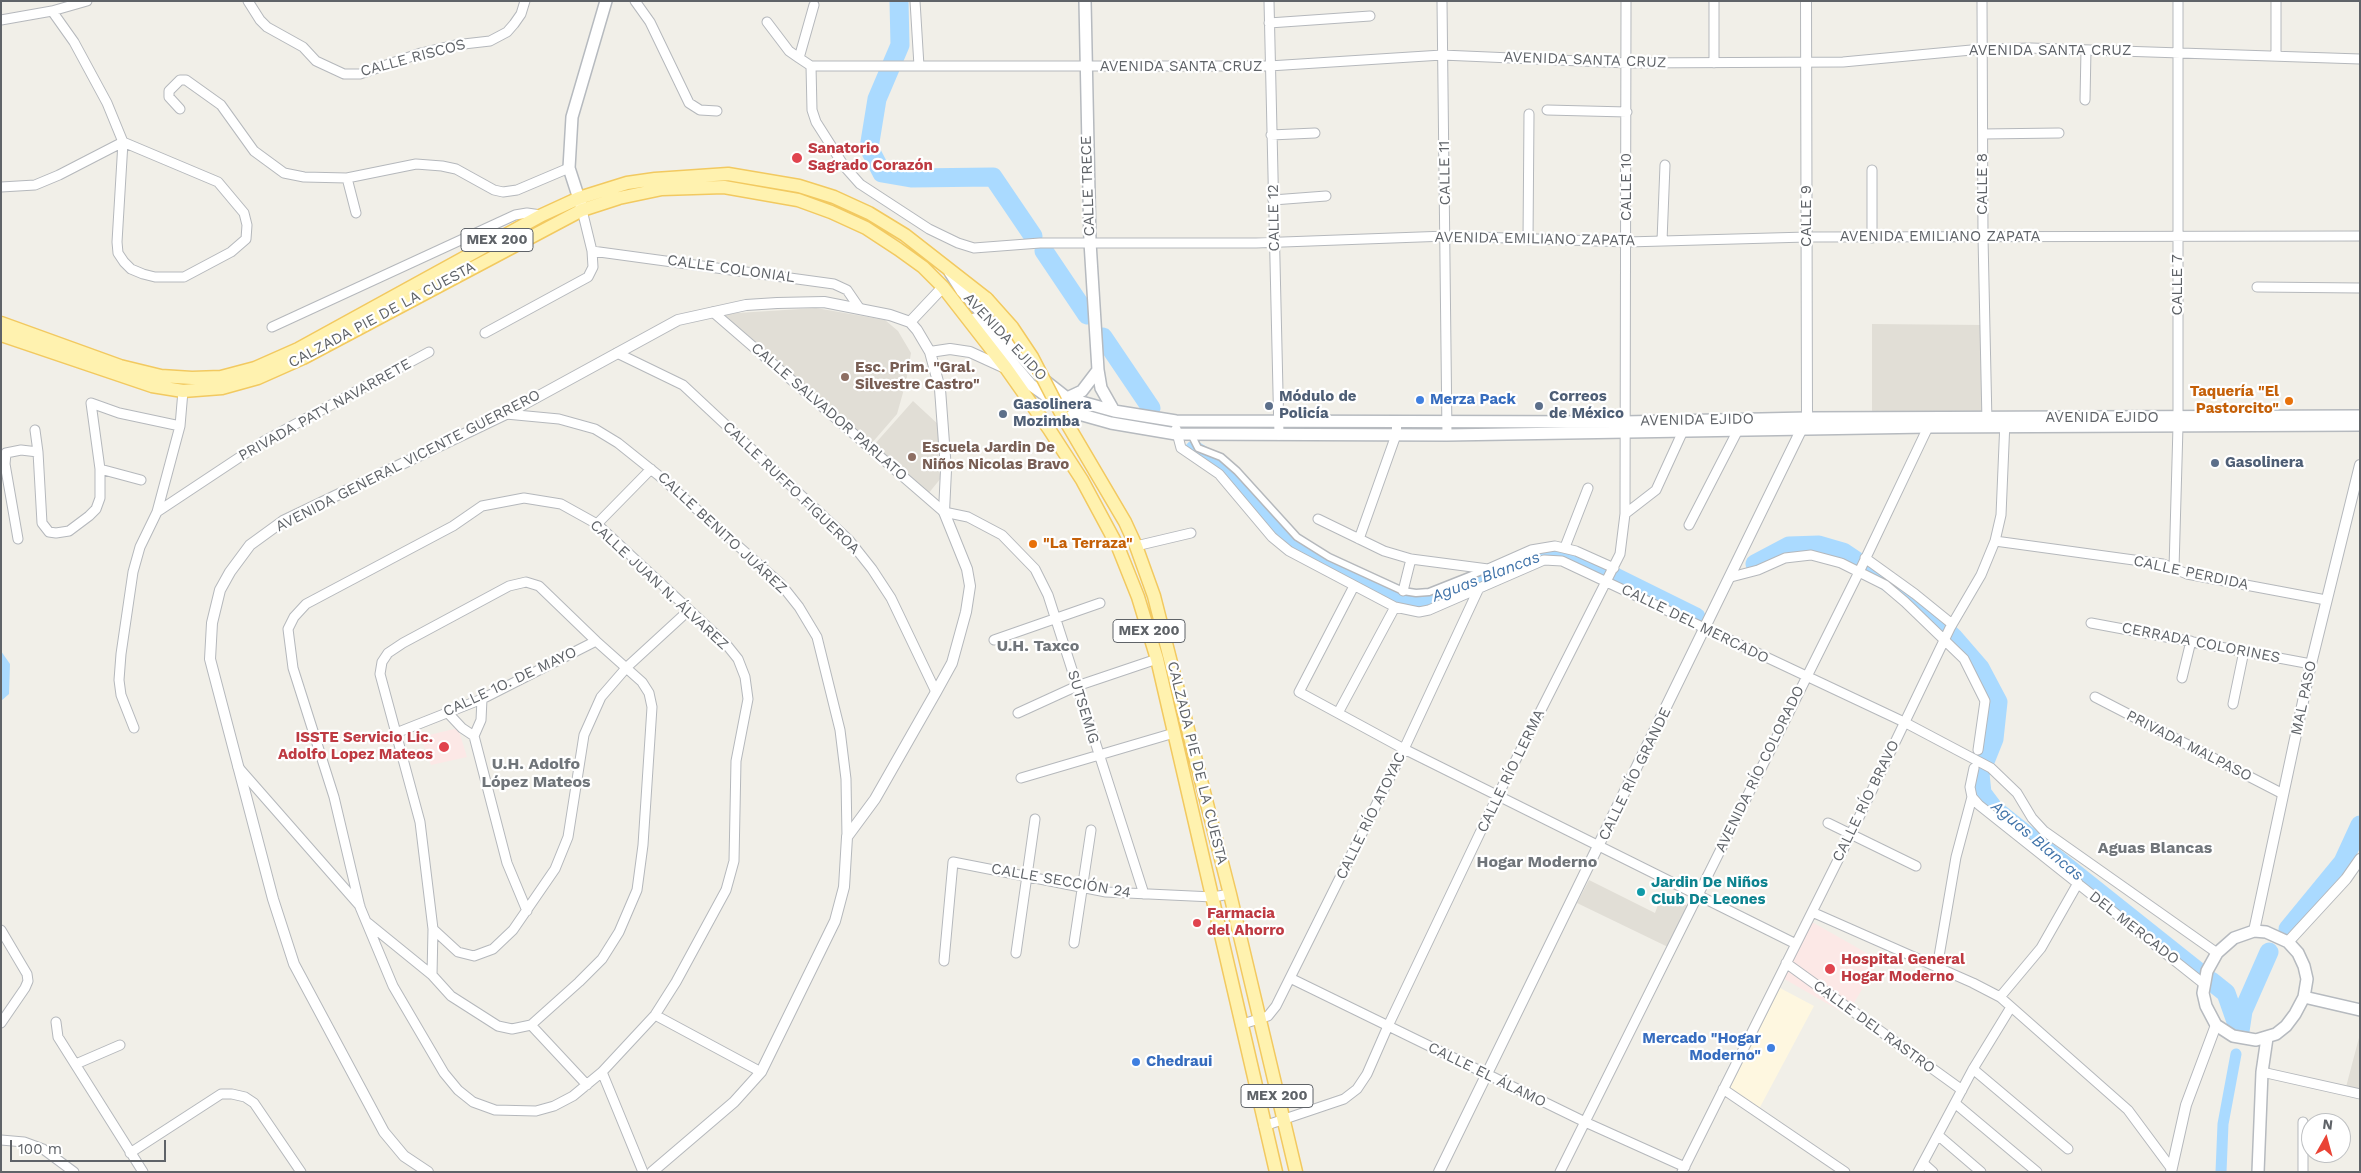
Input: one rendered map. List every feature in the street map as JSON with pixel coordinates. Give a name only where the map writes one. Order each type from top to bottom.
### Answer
[{"type":"main road","points":[[580,204],[568,168],[572,117],[606,1]]},
{"type":"main road","name":"CALLE TRECE","points":[[1085,1],[1090,242],[1098,370],[1101,388],[1114,411]]},
{"type":"main road","name":"CALZADA PIE DE LA CUESTA","points":[[1,335],[117,376],[152,386],[183,391],[222,388],[258,378],[294,362],[580,204],[627,183],[655,179],[728,174],[799,186],[834,197],[869,213],[905,235],[987,299],[1012,327],[1032,357],[1063,417],[1121,514],[1136,546],[1161,620],[1230,894],[1282,1120],[1296,1172]]},
{"type":"main road","name":"CALZADA PIE DE LA CUESTA","points":[[1,323],[120,366],[161,376],[221,377],[255,368],[298,349],[542,215],[580,204],[662,189],[697,186],[724,187],[798,200],[866,228],[923,267],[943,287],[1006,368],[1049,429],[1082,480],[1118,547],[1138,597],[1157,659],[1276,1172]]},
{"type":"main road","name":"AVENIDA EJIDO","points":[[947,266],[962,291],[1039,376],[1067,398],[1114,411],[1176,421],[1397,421],[1683,431],[1738,430],[1805,424]]},
{"type":"main road","name":"AVENIDA EJIDO","points":[[943,287],[957,297],[1031,385],[1068,411],[1111,422],[1176,434],[1447,435],[1624,428],[1930,423],[2178,422],[2360,425]]},
{"type":"main road","points":[[1067,398],[1082,391],[1098,370]]},
{"type":"main road","name":"AVENIDA EJIDO","points":[[2178,422],[2360,416]]},
{"type":"main road","points":[[1049,429],[1063,417]]},
{"type":"main road","points":[[2254,931],[2272,934],[2288,942],[2298,953],[2304,966],[2307,980],[2304,997],[2286,1026],[2266,1038],[2256,1040],[2233,1036],[2216,1025],[2206,1006],[2204,984],[2207,971],[2217,954],[2234,938],[2254,931]]},
{"type":"main road","points":[[2304,997],[2360,1010]]},
{"type":"main road","points":[[2258,1172],[2262,1072],[2266,1038]]},
{"type":"street","points":[[1,20],[52,11],[87,1]]},
{"type":"street","name":"CALLE RISCOS","points":[[248,1],[260,20],[268,27],[303,47],[323,65],[344,74],[360,74],[421,53],[455,45],[490,41],[508,32],[521,14],[525,1]]},
{"type":"street","points":[[635,1],[650,22],[689,102],[700,110],[717,111]]},
{"type":"street","points":[[914,1],[919,66]]},
{"type":"street","name":"CALLE 12","points":[[1269,1],[1279,435]]},
{"type":"street","name":"CALLE 11","points":[[1442,1],[1447,236],[1447,435]]},
{"type":"street","name":"CALLE 10","points":[[1624,428],[1627,242],[1626,1]]},
{"type":"street","points":[[1714,1],[1714,63]]},
{"type":"street","name":"CALLE 9","points":[[1805,424],[1807,237],[1806,1]]},
{"type":"street","name":"CALLE 8","points":[[1982,1],[1987,423]]},
{"type":"street","name":"CALLE 7","points":[[2174,569],[2178,422],[2178,1]]},
{"type":"street","points":[[2276,1],[2276,55]]},
{"type":"street","points":[[799,58],[814,5]]},
{"type":"street","points":[[52,11],[74,42],[107,103],[122,142],[117,242],[118,253],[131,269],[155,277],[184,276],[232,252],[246,239],[247,225],[244,213],[218,182],[122,142]]},
{"type":"street","points":[[1269,22],[1370,16]]},
{"type":"street","points":[[767,22],[788,51],[811,66]]},
{"type":"street","name":"AVENIDA SANTA CRUZ","points":[[811,66],[1085,68],[1269,66],[1442,55],[1627,63],[1843,62],[1982,48],[2276,55],[2360,59]]},
{"type":"street","points":[[2085,100],[2086,50]]},
{"type":"street","name":"AVENIDA EMILIANO ZAPATA","points":[[811,66],[812,110],[816,122],[844,166],[860,184],[929,229],[958,243],[974,248],[1090,242],[1274,242],[1447,236],[1627,242],[1807,237],[2360,236]]},
{"type":"street","points":[[180,109],[169,97],[169,92],[180,80],[186,80],[221,105],[254,151],[284,173],[304,177],[347,178],[416,164],[456,168],[494,190],[504,192],[517,190],[568,168]]},
{"type":"street","points":[[1547,110],[1627,112]]},
{"type":"street","points":[[1528,240],[1529,114]]},
{"type":"street","points":[[1271,135],[1315,133]]},
{"type":"street","points":[[1983,134],[2059,133]]},
{"type":"street","points":[[1,188],[35,185],[59,175],[122,142]]},
{"type":"street","points":[[1662,241],[1665,165]]},
{"type":"street","points":[[1872,170],[1872,238]]},
{"type":"street","points":[[347,178],[356,213]]},
{"type":"street","points":[[1273,200],[1326,196]]},
{"type":"street","points":[[485,333],[588,277],[592,267],[592,252],[580,204]]},
{"type":"street","points":[[272,327],[515,215],[527,213],[542,215]]},
{"type":"street","name":"CALLE COLONIAL","points":[[592,252],[834,284],[847,290],[860,309]]},
{"type":"street","points":[[652,1172],[734,1102],[760,1072],[835,921],[844,887],[847,836],[874,799],[952,663],[966,612],[970,586],[967,569],[944,512],[946,470],[940,389],[930,352],[910,322],[943,287]]},
{"type":"street","points":[[2257,287],[2360,288]]},
{"type":"street","name":"AVENIDA GENERAL VICENTE GUERRERO","points":[[428,1172],[404,1156],[384,1132],[294,964],[273,899],[210,659],[212,623],[220,590],[250,545],[283,520],[506,414],[678,320],[746,305],[824,302],[890,315],[910,322]]},
{"type":"street","name":"CALLE SALVADOR PARLATO","points":[[713,312],[944,512]]},
{"type":"street","points":[[930,352],[950,349],[970,352],[1006,368]]},
{"type":"street","name":"PRIVADA PATY NAVARRETE","points":[[157,512],[264,441],[429,352]]},
{"type":"street","name":"CALLE RUFFO FIGUEROA","points":[[617,353],[683,385],[849,540],[872,569],[891,598],[936,692]]},
{"type":"street","points":[[134,728],[120,687],[120,654],[133,572],[140,547],[157,512],[180,426],[183,391]]},
{"type":"street","points":[[35,430],[42,523],[49,532],[56,533],[69,531],[96,509],[100,498],[100,470],[92,403],[119,413],[180,426]]},
{"type":"street","name":"CALLE BENITO JUÁREZ","points":[[506,414],[559,419],[595,430],[618,443],[651,469],[780,583],[799,607],[817,637],[840,730],[846,779],[847,836]]},
{"type":"street","points":[[1176,421],[1176,434]]},
{"type":"street","points":[[1360,539],[1396,435],[1397,421]]},
{"type":"street","name":"AVENIDA RÍO COLORADO","points":[[1560,1172],[1862,565],[1930,423]]},
{"type":"street","name":"CALLE RÍO BRAVO","points":[[1684,1169],[1852,834],[1944,639],[1981,575],[1995,541],[2001,514],[2005,423]]},
{"type":"street","name":"CALLE RÍO GRANDE","points":[[1439,1172],[1805,424]]},
{"type":"street","name":"CALLE RÍO LERMA","points":[[1264,1126],[1344,1099],[1357,1089],[1367,1074],[1498,796],[1610,575],[1623,540],[1626,514],[1624,428]]},
{"type":"street","points":[[1689,525],[1738,430]]},
{"type":"street","points":[[1626,514],[1656,490],[1683,431]]},
{"type":"street","name":"CALLE DEL MERCADO","points":[[1176,434],[1181,448],[1219,474],[1272,537],[1289,551],[1395,607],[1419,612],[1429,610],[1544,560],[1562,561],[1610,575],[1706,628],[1904,722],[1976,764],[1991,768],[2017,793],[2032,818],[2044,831],[2217,954]]},
{"type":"street","points":[[1191,434],[1198,448],[1221,457],[1237,471],[1297,537],[1329,557],[1403,592],[1429,592],[1543,546],[1565,547],[1610,575]]},
{"type":"street","points":[[18,540],[5,464],[6,453],[21,450],[38,452]]},
{"type":"street","name":"MAL PASO","points":[[2254,931],[2310,664],[2360,466]]},
{"type":"street","points":[[596,524],[651,469]]},
{"type":"street","points":[[100,470],[142,480]]},
{"type":"street","points":[[1565,547],[1588,488]]},
{"type":"street","name":"CALLE JUAN N. ÁLVAREZ","points":[[524,498],[561,504],[596,524],[688,611],[726,644],[738,659],[745,677],[748,699],[736,761],[734,861],[726,890],[676,982],[655,1015],[602,1072],[587,1085],[573,1096],[554,1106],[536,1111],[495,1110],[473,1102],[458,1090],[444,1073],[392,986],[360,907],[334,798],[293,668],[288,629],[294,617],[306,604],[453,526],[482,506],[524,498]]},
{"type":"street","name":"SUTSEMIG","points":[[944,512],[968,517],[1002,535],[1036,569],[1048,595],[1098,756],[1144,894]]},
{"type":"street","points":[[1318,519],[1384,551],[1411,559],[1488,569]]},
{"type":"street","points":[[1136,546],[1191,533]]},
{"type":"street","name":"CALLE PERDIDA","points":[[1995,541],[2163,564],[2187,574],[2326,600]]},
{"type":"street","points":[[1731,577],[1798,555],[1811,555],[1841,563],[1862,565],[1915,594],[1951,626]]},
{"type":"street","points":[[1403,592],[1411,559]]},
{"type":"street","points":[[1862,565],[1964,659],[1985,701],[1978,750]]},
{"type":"street","points":[[366,921],[432,976],[451,996],[498,1026],[512,1029],[531,1025],[579,982],[602,959],[619,932],[637,890],[652,707],[649,693],[642,682],[627,667],[596,641],[539,586],[526,582],[509,586],[388,653],[382,662],[380,674],[420,822],[433,929],[432,976]]},
{"type":"street","points":[[1354,586],[1298,692],[1404,749],[1796,944]]},
{"type":"street","name":"CALLE RÍO ATOYAC","points":[[1260,1020],[1268,1016],[1276,1006],[1404,749],[1479,588]]},
{"type":"street","points":[[994,640],[1100,603]]},
{"type":"street","points":[[1338,714],[1395,607]]},
{"type":"street","points":[[433,929],[458,952],[474,956],[494,949],[527,911],[555,869],[568,837],[584,735],[601,697],[627,667],[688,611]]},
{"type":"street","name":"CERRADA COLORINES","points":[[2091,623],[2310,664]]},
{"type":"street","name":"CALLE 1O. DE MAYO","points":[[396,733],[482,699],[596,641]]},
{"type":"street","points":[[2182,678],[2191,641]]},
{"type":"street","points":[[2232,704],[2244,651]]},
{"type":"street","points":[[1018,713],[1077,686],[1157,659]]},
{"type":"street","name":"PRIVADA MALPASO","points":[[2095,697],[2283,794]]},
{"type":"street","points":[[482,699],[481,720],[474,736],[507,862],[527,911]]},
{"type":"street","points":[[447,712],[462,728],[474,736]]},
{"type":"street","points":[[1021,778],[1174,733]]},
{"type":"street","points":[[1937,968],[1956,857],[1972,797],[1970,787],[1976,764]]},
{"type":"street","points":[[238,767],[360,907]]},
{"type":"street","name":"DEL MERCADO","points":[[1972,797],[1979,805],[2204,984]]},
{"type":"street","points":[[1016,953],[1035,819]]},
{"type":"street","points":[[1828,823],[1916,866]]},
{"type":"street","points":[[1074,944],[1091,830]]},
{"type":"street","points":[[2288,942],[2346,879],[2360,859]]},
{"type":"street","name":"CALLE SECCIÓN 24","points":[[944,961],[953,862],[1106,892],[1213,897],[1230,894]]},
{"type":"street","points":[[2000,997],[2041,948],[2078,883]]},
{"type":"street","points":[[1812,912],[2000,997],[2128,1110],[2171,1170]]},
{"type":"street","points":[[1,930],[27,974],[28,981],[26,988],[1,1023]]},
{"type":"street","name":"CALLE DEL RASTRO","points":[[1786,963],[1962,1090]]},
{"type":"street","name":"CALLE EL ÁLAMO","points":[[1290,978],[1684,1169]]},
{"type":"street","points":[[1918,1172],[1939,1136],[1973,1069],[2011,1007]]},
{"type":"street","points":[[655,1015],[760,1072]]},
{"type":"street","points":[[1243,1024],[1260,1020]]},
{"type":"street","points":[[56,1022],[58,1037],[142,1172]]},
{"type":"street","points":[[531,1025],[587,1085]]},
{"type":"street","points":[[2171,1170],[2186,1105],[2216,1025]]},
{"type":"street","points":[[76,1064],[120,1045]]},
{"type":"street","points":[[1973,1069],[2068,1149]]},
{"type":"street","points":[[602,1072],[643,1172]]},
{"type":"street","points":[[2262,1072],[2360,1094]]},
{"type":"street","points":[[1723,1089],[1845,1172]]},
{"type":"street","points":[[130,1153],[221,1094],[245,1097],[254,1102],[301,1172]]},
{"type":"street","points":[[1956,1104],[2037,1172]]},
{"type":"street","points":[[1939,1136],[1981,1172]]},
{"type":"street","points":[[1,1140],[24,1142],[43,1149],[74,1172]]},
{"type":"street","points":[[1923,1163],[1932,1172]]},
{"type":"shaded area","points":[[816,308],[885,320],[898,331],[911,353],[906,382],[897,414],[871,444],[722,314]]},
{"type":"shaded area","points":[[1872,324],[1984,325],[1984,414],[1872,413]]},
{"type":"shaded area","name":"Escuela Jardin De Niños Nicolas Bravo","points":[[913,401],[939,425],[938,467],[941,478],[928,494],[873,446]]},
{"type":"shaded area","name":"ISSTE Servicio Lic. Adolfo Lopez Mateos","points":[[458,728],[467,757],[431,765],[421,737]]},
{"type":"shaded area","points":[[1589,880],[1655,913],[1662,894],[1690,907],[1668,947],[1577,903]]},
{"type":"shaded area","name":"Hospital General Hogar Moderno","points":[[1812,922],[1879,960],[1847,1015],[1781,977]]},
{"type":"shaded area","name":"Mercado \"Hogar Moderno\"","points":[[1780,988],[1814,1006],[1759,1109],[1729,1090]]},
{"type":"shaded area","points":[[2360,1034],[2360,1090],[2346,1087]]},
{"type":"water","points":[[1,651],[10,664],[9,694],[1,701]]},
{"type":"waterway","name":"Aguas Blancas","points":[[899,1],[900,45],[877,99],[869,148],[882,173],[911,178],[993,177],[1033,236]]},
{"type":"waterway","name":"Aguas Blancas","points":[[1044,251],[1087,315]]},
{"type":"waterway","name":"Aguas Blancas","points":[[1103,337],[1151,408]]},
{"type":"waterway","name":"Aguas Blancas","points":[[1194,450],[1216,464],[1235,480],[1279,535],[1341,571],[1406,601],[1430,600],[1543,554],[1560,553],[1599,569],[1696,617]]},
{"type":"waterway","name":"Aguas Blancas","points":[[1755,564],[1789,546],[1819,545],[1843,552],[1913,599],[1954,638],[1980,668],[1998,702],[1994,739],[1980,774],[1982,793],[1994,809],[2200,973]]},
{"type":"waterway","name":"Aguas Blancas","points":[[2288,929],[2343,862],[2360,825]]},
{"type":"waterway","name":"Aguas Blancas","points":[[2240,1031],[2243,1011],[2269,952]]},
{"type":"waterway","name":"Aguas Blancas","points":[[2211,981],[2226,993],[2239,1030]]},
{"type":"waterway","name":"Aguas Blancas","points":[[2221,1172],[2223,1124],[2236,1054]]},
{"type":"place","name":"Sanatorio Sagrado Corazón","points":[[797,158]]},
{"type":"place","name":"Esc. Prim. \"Gral. Silvestre Castro\"","points":[[845,377]]},
{"type":"place","name":"Merza Pack","points":[[1420,400]]},
{"type":"place","name":"Taquería \"El Pastorcito\"","points":[[2289,401]]},
{"type":"place","name":"Módulo de Policía","points":[[1269,406]]},
{"type":"place","name":"Correos de México","points":[[1539,406]]},
{"type":"place","name":"Gasolinera Mozimba","points":[[1003,414]]},
{"type":"place","name":"Escuela Jardin De Niños Nicolas Bravo","points":[[912,457]]},
{"type":"place","name":"Gasolinera","points":[[2215,463]]},
{"type":"place","name":"\"La Terraza\"","points":[[1033,544]]},
{"type":"place","name":"ISSTE Servicio Lic. Adolfo Lopez Mateos","points":[[444,747]]},
{"type":"place","name":"Jardin De Niños Club De Leones","points":[[1641,892]]},
{"type":"place","name":"Farmacia del Ahorro","points":[[1197,923]]},
{"type":"place","name":"Hospital General Hogar Moderno","points":[[1830,969]]},
{"type":"place","name":"Mercado \"Hogar Moderno\"","points":[[1771,1048]]},
{"type":"place","name":"Chedraui","points":[[1136,1062]]},
{"type":"district","name":"U.H. Taxco","points":[[1038,646]]},
{"type":"district","name":"U.H. Adolfo López Mateos","points":[[536,773]]},
{"type":"district","name":"Aguas Blancas","points":[[2155,848]]},
{"type":"district","name":"Hogar Moderno","points":[[1537,862]]}]
